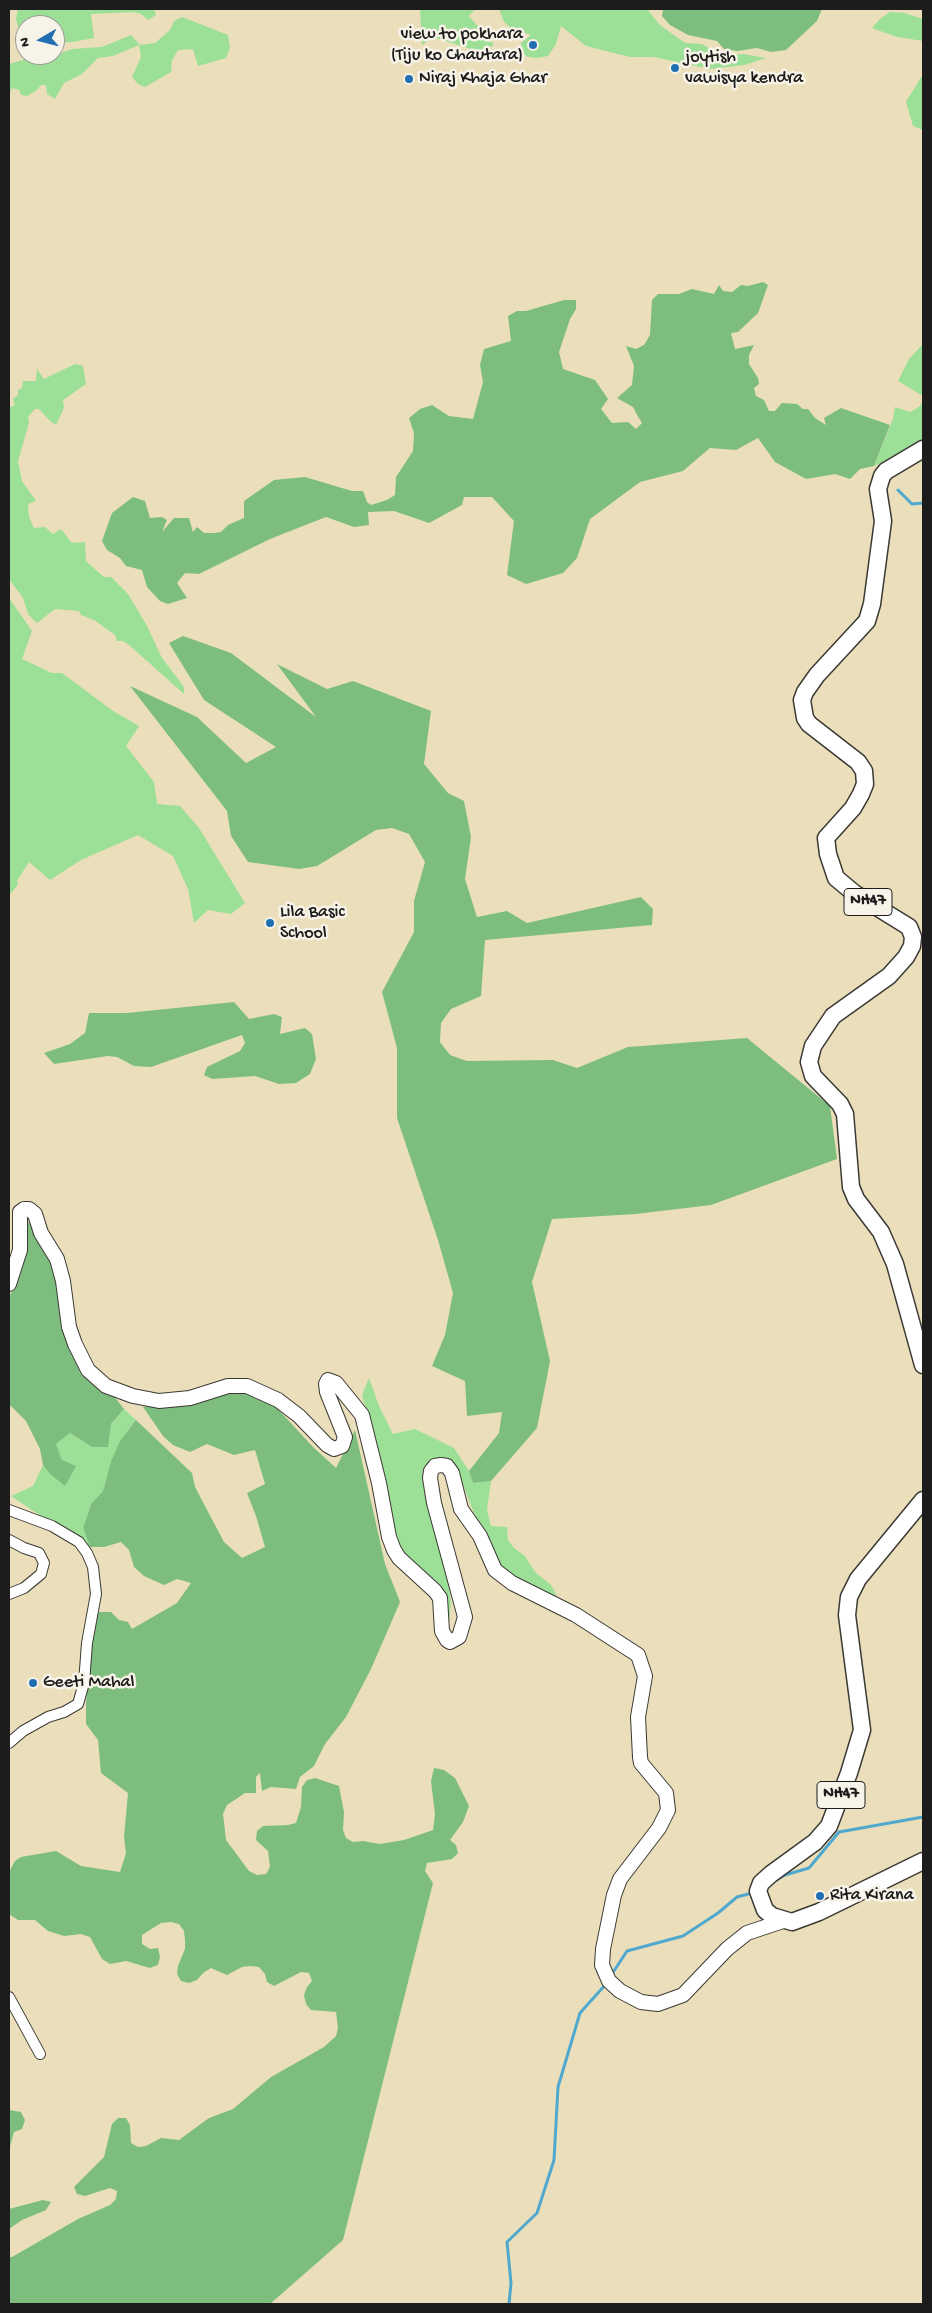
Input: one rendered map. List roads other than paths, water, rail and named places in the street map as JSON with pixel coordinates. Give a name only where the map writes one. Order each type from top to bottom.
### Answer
[{"type":"highway","name":"NH47","points":[[923,449],[886,471],[882,476],[878,490],[883,521],[872,604],[867,621],[817,675],[805,692],[802,700],[805,718],[809,724],[858,762],[864,771],[865,784],[861,794],[844,819],[826,838],[828,854],[836,878],[854,893],[909,927],[913,936],[912,946],[906,957],[889,976],[833,1016],[814,1046],[809,1062],[812,1076],[840,1104],[845,1114],[851,1187],[856,1199],[881,1232],[892,1256],[923,1365]]},
{"type":"highway","name":"NH47","points":[[783,1921],[765,1910],[758,1891],[761,1883],[815,1842],[829,1826],[859,1744],[861,1719],[847,1615],[849,1597],[858,1579],[923,1500]]},
{"type":"highway","points":[[783,1921],[800,1920],[923,1861]]},
{"type":"main road","points":[[9,1284],[20,1250],[20,1212],[24,1209],[29,1209],[35,1214],[41,1233],[57,1259],[75,1344],[88,1370],[106,1386],[133,1396],[159,1401],[190,1398],[228,1386],[247,1386],[278,1400],[299,1416],[327,1445],[334,1449],[342,1446],[345,1437],[327,1392],[326,1384],[328,1380],[336,1383],[362,1415],[379,1483],[389,1537],[394,1550],[399,1558],[435,1591],[440,1598],[442,1631],[447,1640],[454,1641],[459,1637],[465,1617],[434,1503],[430,1478],[431,1471],[435,1466],[441,1465],[448,1466],[452,1473],[461,1509],[480,1536],[495,1570],[512,1583],[568,1610],[638,1655],[645,1676],[638,1717],[641,1763],[666,1793],[668,1810],[658,1828],[620,1879],[614,1895],[603,1948],[602,1964],[608,1981],[620,1991],[641,2002],[658,2004],[683,1995],[727,1948],[747,1933],[783,1921]]},
{"type":"street","points":[[9,1510],[52,1526],[79,1542],[87,1553],[96,1579],[96,1594],[85,1656],[84,1683],[78,1704],[64,1712],[48,1717],[23,1731],[9,1743]]},
{"type":"street","points":[[9,1540],[39,1553],[44,1563],[41,1574],[24,1588],[9,1594]]},
{"type":"street","points":[[9,1997],[40,2054]]},
{"type":"waterway","points":[[898,490],[912,504],[923,503]]},
{"type":"waterway","points":[[773,1882],[785,1875],[809,1868],[839,1832],[923,1817]]},
{"type":"waterway","points":[[612,1974],[627,1951],[683,1936],[718,1913],[737,1897],[752,1893]]},
{"type":"waterway","points":[[509,2304],[511,2283],[507,2242],[537,2213],[554,2160],[558,2087],[580,2013],[606,1984]]},
{"type":"place","name":"view to pokhara (Tiju ko Chautara)","points":[[533,45]]},
{"type":"place","name":"joytish vawisya kendra","points":[[675,68]]},
{"type":"place","name":"Niraj Khaja Ghar","points":[[409,79]]},
{"type":"place","name":"Lila Basic School","points":[[270,923]]},
{"type":"place","name":"Geeti Mahal","points":[[33,1683]]},
{"type":"place","name":"Rita Kirana","points":[[820,1896]]}]
